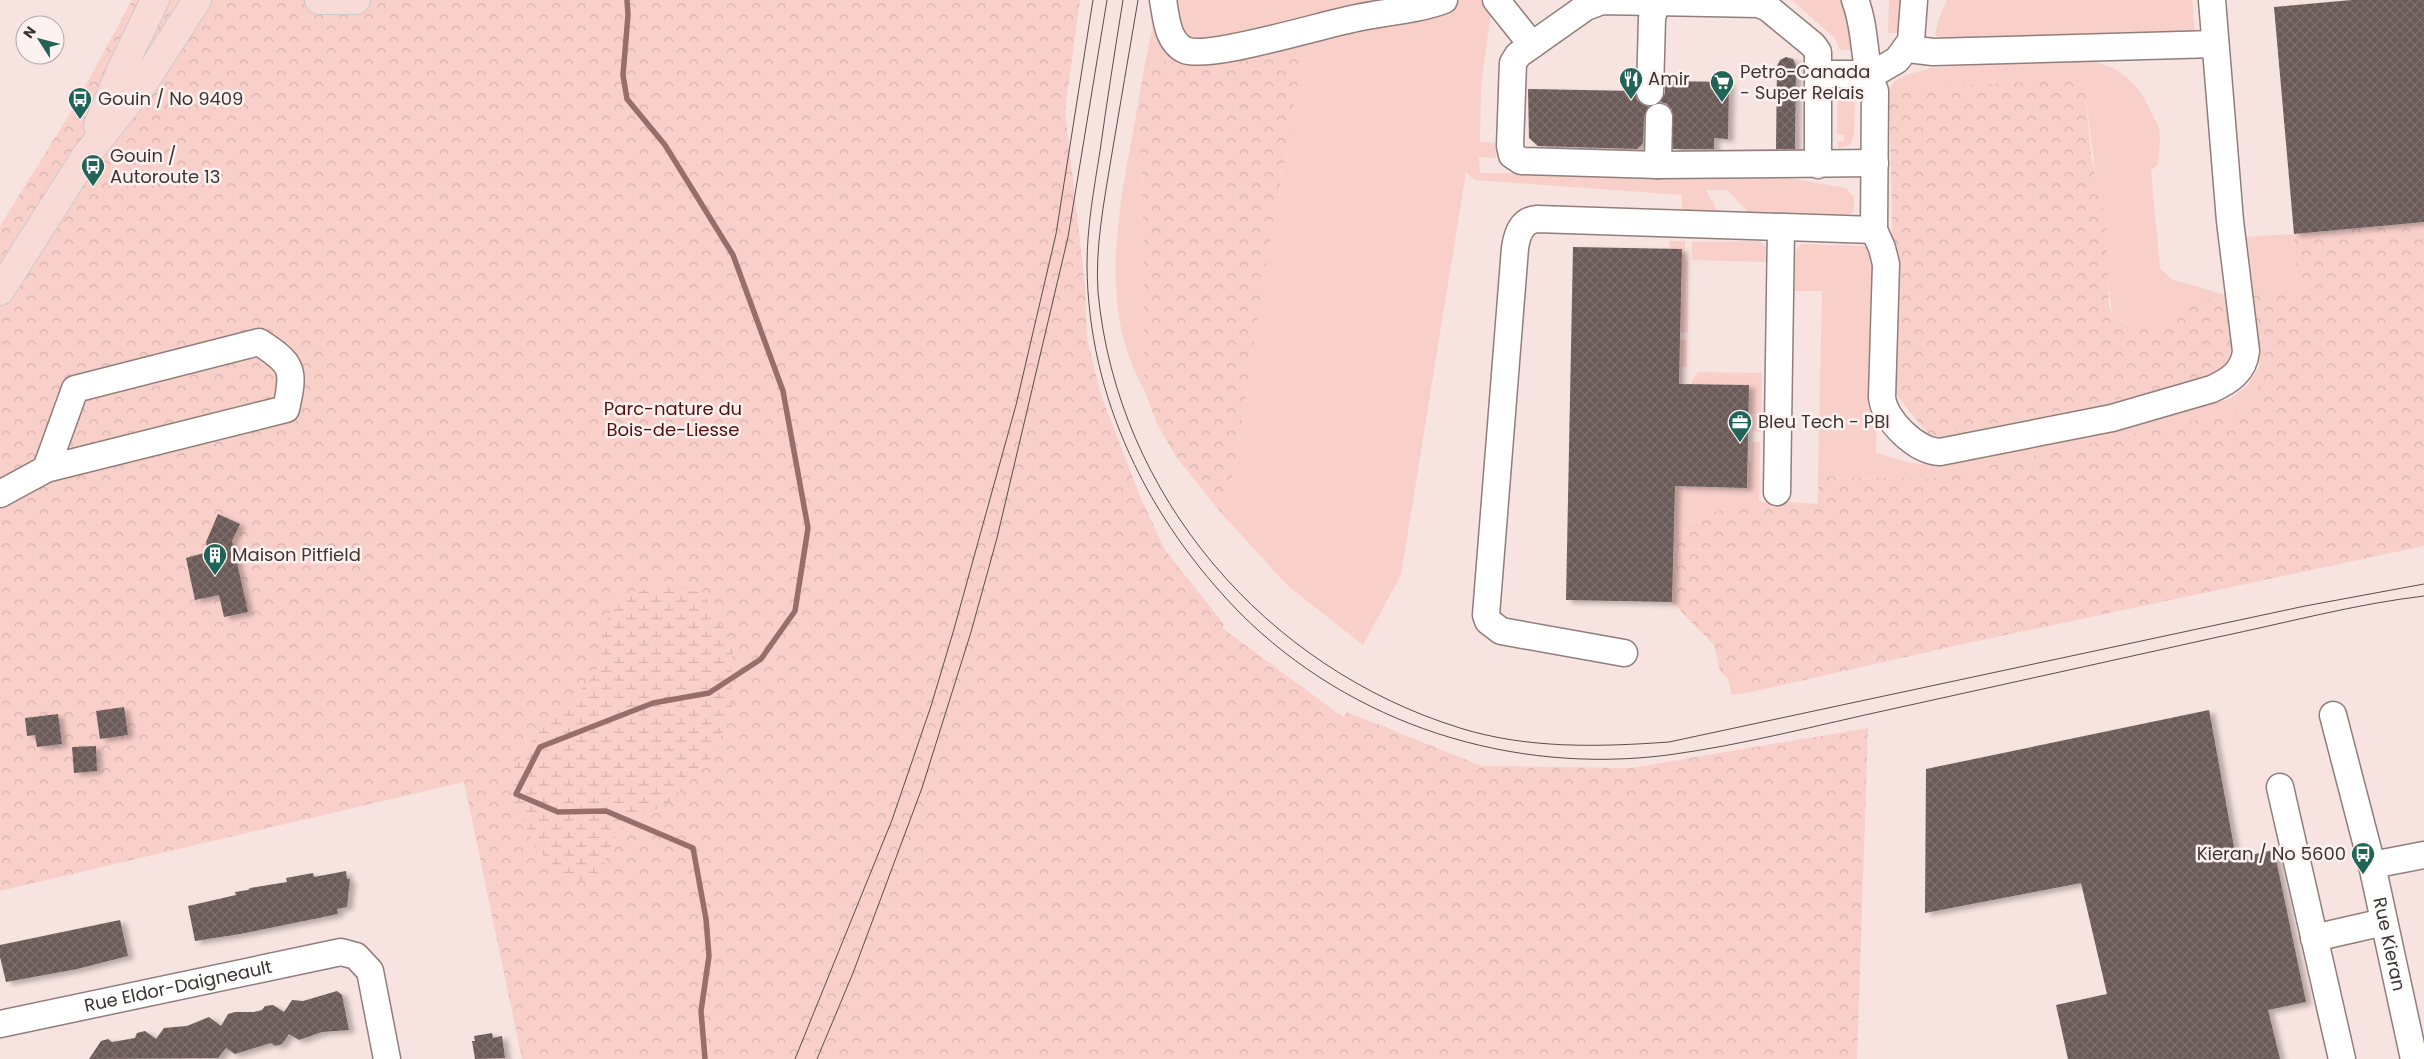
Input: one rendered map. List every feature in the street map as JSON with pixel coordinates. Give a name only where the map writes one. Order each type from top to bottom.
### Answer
[{"type":"main road","points":[[85,157],[123,66],[155,0]]},
{"type":"main road","points":[[0,291],[85,157],[145,81],[198,0]]},
{"type":"main road","points":[[320,0],[356,0]]},
{"type":"street","points":[[1163,0],[1167,24],[1176,44],[1185,50],[1197,52],[1265,40],[1349,19],[1422,7],[1444,0]]},
{"type":"street","points":[[1496,0],[1532,45]]},
{"type":"street","points":[[1855,0],[1862,19],[1868,74],[1876,91],[1874,230],[1882,248],[1886,264],[1883,410],[1900,430],[1928,450],[1940,452],[2112,418],[2169,402],[2227,382],[2240,370],[2246,351],[2230,221],[2212,0]]},
{"type":"street","points":[[1819,74],[1868,74],[1878,72],[1891,65],[1908,49],[1913,36],[1914,0]]},
{"type":"street","points":[[1818,165],[1819,56],[1816,48],[1768,4],[1602,1],[1591,4],[1518,55],[1512,63],[1509,138],[1514,157],[1521,161],[1533,163],[1654,165],[1818,165],[1875,163]]},
{"type":"street","points":[[1654,165],[1655,104],[1662,18],[1657,1]]},
{"type":"street","points":[[1908,49],[1933,52],[2215,44]]},
{"type":"street","points":[[1624,653],[1501,631],[1488,621],[1486,615],[1515,248],[1519,232],[1527,222],[1537,219],[1874,230]]},
{"type":"street","points":[[1778,492],[1781,228]]},
{"type":"street","points":[[0,494],[46,469],[286,409],[292,381],[284,358],[259,342],[75,389],[46,469]]},
{"type":"street","name":"Rue Kieran","points":[[2333,714],[2372,865],[2414,1059]]},
{"type":"street","points":[[2280,787],[2342,1059]]},
{"type":"street","points":[[2372,865],[2424,855]]},
{"type":"street","points":[[2314,938],[2384,922]]},
{"type":"street","name":"Rue Eldor-Daigneault","points":[[0,1024],[341,952],[356,956],[370,971],[387,1059]]},
{"type":"green space","name":"Parc-nature du Bois-de-Liesse","points":[[132,0],[1080,0],[1065,110],[1085,285],[1087,338],[1101,395],[1140,496],[1165,550],[1224,624],[1222,628],[1343,717],[1347,712],[1482,766],[1631,768],[1868,728],[1857,1059],[522,1059],[464,782],[0,891],[0,226],[74,107]]},
{"type":"green space","points":[[1158,0],[1488,0],[1495,18],[1490,18],[1481,88],[1480,142],[1495,143],[1496,158],[1479,157],[1480,173],[1783,177],[1846,188],[1854,197],[1854,211],[1850,214],[1840,215],[1749,213],[1727,190],[1706,190],[1718,212],[1682,212],[1682,195],[1475,180],[1466,172],[1401,575],[1363,645],[1287,585],[1222,514],[1236,462],[1263,283],[1303,57],[1145,63]]},
{"type":"green space","points":[[1792,0],[1844,0],[1852,30],[1852,50],[1840,50],[1835,38]]},
{"type":"green space","points":[[1889,0],[1900,0],[1900,33],[1888,33]]},
{"type":"green space","points":[[1947,0],[2192,0],[2195,31],[2176,32],[2174,34],[1949,41],[1935,35],[1939,18]]},
{"type":"green space","points":[[1303,56],[1263,283],[1236,462],[1222,514],[1177,458],[1157,424],[1144,389],[1143,209],[1138,104],[1145,63]]},
{"type":"green space","points":[[2074,57],[2111,67],[2130,80],[2145,99],[2158,125],[2160,147],[2158,164],[2151,171],[2160,268],[2171,279],[2232,297],[2182,301],[2169,323],[2145,326],[2131,325],[2118,319],[2112,313],[2086,97],[1889,89],[1895,81],[1906,75],[1931,68]]},
{"type":"green space","points":[[2072,80],[2079,85],[2086,97],[2091,156],[2106,221],[2109,307],[2120,321],[2135,326],[2143,326],[2169,323],[2182,301],[2232,297],[2233,357],[2223,370],[2185,387],[1930,436],[1891,388],[1892,215],[1889,89]]},
{"type":"green space","points":[[1843,89],[1855,99],[1854,135],[1850,145],[1840,148],[1837,141],[1844,141],[1844,135],[1837,134],[1838,95]]},
{"type":"green space","points":[[1138,104],[1143,209],[1144,389],[1129,356],[1120,321],[1116,285],[1116,248],[1120,212]]},
{"type":"green space","points":[[2424,222],[2424,546],[1954,646],[1751,692],[1751,676],[1728,679],[1720,671],[1714,645],[1672,602],[1674,533],[1702,516],[1739,505],[1767,502],[1818,504],[1818,476],[1928,479],[2246,409],[2254,399],[2260,371],[2250,295],[2298,291],[2294,234]]},
{"type":"green space","points":[[2294,234],[2298,292],[2250,295],[2244,237]]},
{"type":"green space","points":[[1669,241],[1685,241],[1685,259],[1688,260],[1688,333],[1680,332]]},
{"type":"green space","points":[[1760,241],[1768,250],[1767,262],[1692,260],[1692,242]]},
{"type":"green space","points":[[1801,244],[1864,246],[1869,249],[1879,278],[1876,452],[1905,462],[1929,465],[2230,399],[2247,386],[2260,366],[2256,395],[2246,409],[1928,479],[1818,476],[1822,291],[1794,291],[1795,251]]},
{"type":"green space","points":[[1680,340],[1687,340],[1687,367],[1682,367],[1681,416],[1678,416]]},
{"type":"green space","points":[[1698,372],[1762,373],[1761,432],[1752,431],[1753,414],[1749,414],[1749,385],[1702,384],[1701,416],[1692,416],[1692,381]]},
{"type":"green space","points":[[2185,387],[1930,444],[1930,436]]},
{"type":"green space","points":[[1752,442],[1760,442],[1759,502],[1702,516],[1682,526],[1674,533],[1675,455],[1700,455],[1700,487],[1747,488],[1748,462],[1751,462]]},
{"type":"green space","points":[[665,585],[703,593],[734,646],[731,665],[732,713],[708,763],[672,800],[618,830],[604,864],[589,880],[569,880],[534,846],[522,819],[507,800],[514,767],[540,729],[596,673],[608,615],[618,595]]},
{"type":"green space","points":[[1751,676],[1751,692],[1732,695],[1728,679]]},
{"type":"building","points":[[2352,0],[2424,0],[2424,222],[2294,234],[2274,7]]},
{"type":"building","points":[[1786,57],[1793,59],[1796,66],[1795,149],[1776,149],[1777,66],[1780,60]]},
{"type":"building","points":[[1665,81],[1729,82],[1728,139],[1714,138],[1714,149],[1673,149],[1672,110],[1667,104],[1660,102],[1665,93]]},
{"type":"building","points":[[1528,89],[1635,91],[1637,100],[1649,107],[1644,117],[1643,143],[1637,149],[1538,146],[1529,138]]},
{"type":"building","points":[[1573,247],[1682,249],[1679,384],[1749,385],[1747,488],[1675,486],[1672,602],[1566,600]]},
{"type":"building","name":"Maison Pitfield","points":[[218,514],[240,524],[232,541],[248,612],[224,617],[219,595],[195,600],[186,558],[208,552],[206,542]]},
{"type":"building","points":[[124,707],[128,735],[100,739],[96,711]]},
{"type":"building","points":[[2209,710],[2236,858],[2274,850],[2306,1002],[2268,1010],[2280,1059],[2068,1059],[2056,1005],[2107,994],[2081,883],[1925,913],[1926,769]]},
{"type":"building","points":[[58,714],[62,744],[37,747],[35,735],[27,736],[25,718]]},
{"type":"building","points":[[96,746],[97,771],[74,773],[72,747]]},
{"type":"building","points":[[346,871],[347,879],[350,879],[347,907],[337,909],[338,914],[195,941],[188,906],[236,895],[235,892],[250,888],[287,882],[286,878],[313,873],[314,877]]},
{"type":"building","points":[[120,920],[128,956],[77,969],[6,982],[0,957],[0,945]]},
{"type":"building","points":[[337,991],[342,995],[349,1030],[322,1032],[299,1040],[289,1034],[282,1044],[275,1046],[271,1043],[235,1054],[226,1048],[218,1058],[89,1059],[101,1041],[108,1039],[112,1042],[135,1038],[137,1033],[145,1031],[156,1039],[164,1028],[187,1026],[209,1017],[221,1026],[228,1014],[254,1012],[262,1010],[265,1006],[273,1005],[284,1012],[292,1000],[303,1001]]},
{"type":"building","points":[[492,1033],[493,1038],[502,1036],[505,1058],[475,1059],[472,1041],[475,1041],[474,1036]]},
{"type":"waterway","points":[[627,0],[628,15],[623,75],[627,99],[665,145],[733,255],[783,391],[808,528],[795,611],[761,659],[709,693],[653,703],[540,747],[516,794],[558,812],[606,811],[693,848],[706,919],[709,956],[701,1011],[705,1059]]},
{"type":"tram line","points":[[795,1059],[892,820],[931,706],[954,629],[1016,405],[1056,234],[1093,0]]},
{"type":"tram line","points":[[817,1059],[853,973],[922,788],[971,632],[997,538],[1068,237],[1107,0]]},
{"type":"tram line","points":[[1123,0],[1093,193],[1087,250],[1090,314],[1098,362],[1112,409],[1129,454],[1151,497],[1177,538],[1207,577],[1240,613],[1284,652],[1332,685],[1384,712],[1437,734],[1494,748],[1551,757],[1609,759],[1668,755],[1780,734],[2346,609],[2424,596]]},
{"type":"tram line","points":[[1138,0],[1103,208],[1097,275],[1098,292],[1111,367],[1135,438],[1170,504],[1213,564],[1265,617],[1324,663],[1390,700],[1460,728],[1511,740],[1563,745],[1669,742],[2305,606],[2424,584]]},
{"type":"place","name":"Amir","points":[[1631,100]]},
{"type":"place","name":"Petro-Canada - Super Relais","points":[[1722,103]]},
{"type":"place","name":"Gouin / No 9409","points":[[80,120]]},
{"type":"place","name":"Gouin / Autoroute 13","points":[[93,187]]},
{"type":"place","name":"Bleu Tech - PBI","points":[[1740,443]]},
{"type":"place","name":"Maison Pitfield","points":[[215,576]]},
{"type":"place","name":"Kieran / No 5600","points":[[2363,875]]}]
